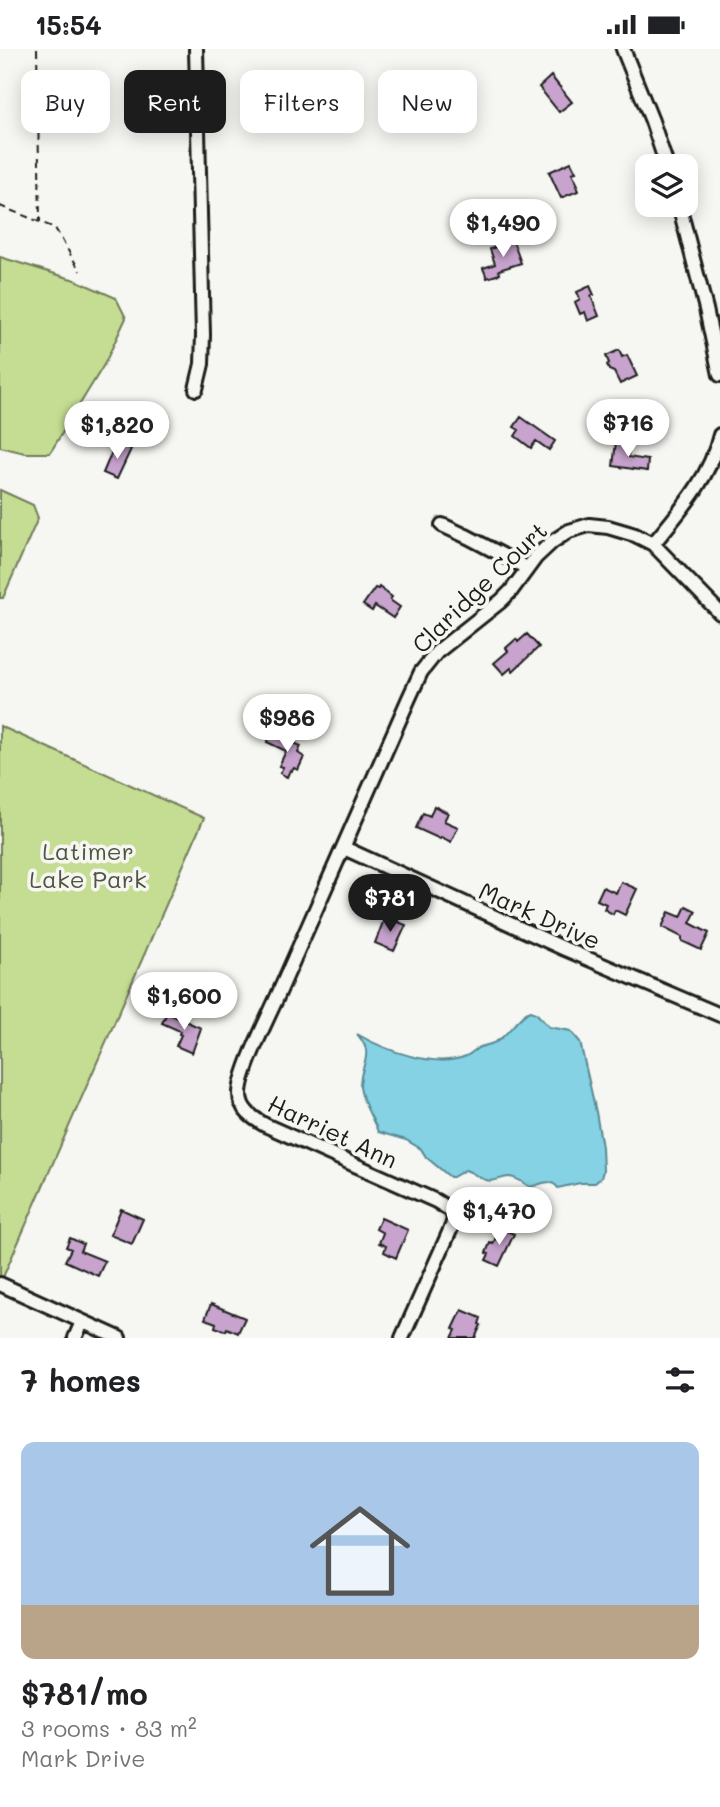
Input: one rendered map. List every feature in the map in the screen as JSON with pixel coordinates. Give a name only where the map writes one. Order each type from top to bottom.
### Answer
[{"type":"street","points":[[196,49],[203,335],[202,364],[196,389]]},
{"type":"street","points":[[623,49],[663,154]]},
{"type":"street","points":[[682,217],[720,375]]},
{"type":"street","points":[[720,435],[692,497],[653,544],[720,613]]},
{"type":"street","points":[[442,525],[527,568]]},
{"type":"street","name":"Claridge Court","points":[[242,1106],[241,1084],[253,1053],[426,665],[437,652],[501,601],[536,557],[569,531],[584,526],[608,527],[653,544]]},
{"type":"street","name":"Mark Drive","points":[[344,848],[604,967],[720,1016]]},
{"type":"street","name":"Harriet Ann","points":[[242,1106],[253,1118],[265,1125],[447,1207],[453,1214],[452,1226],[402,1338]]},
{"type":"street","points":[[0,1284],[119,1338]]},
{"type":"street","points":[[75,1338],[82,1322]]},
{"type":"path","points":[[37,49],[40,222]]},
{"type":"path","points":[[0,206],[55,228],[80,271]]},
{"type":"green space","points":[[0,257],[75,280],[116,298],[126,318],[105,363],[50,453],[25,453],[0,447]]},
{"type":"green space","points":[[0,490],[33,505],[38,518],[3,598],[0,598]]},
{"type":"green space","name":"Latimer Lake Park","points":[[0,726],[204,818],[0,1284]]},
{"type":"water","points":[[531,1011],[549,1027],[571,1031],[580,1042],[602,1147],[603,1171],[601,1178],[595,1183],[558,1188],[549,1182],[530,1187],[512,1177],[489,1181],[465,1170],[450,1177],[426,1157],[421,1149],[406,1140],[378,1132],[361,1092],[366,1054],[363,1041],[357,1034],[410,1056],[454,1059],[498,1041],[523,1015]]},
{"type":"building","points":[[551,76],[572,102],[559,112],[539,87]]},
{"type":"building","points":[[571,162],[576,172],[572,173],[578,191],[561,198],[549,172]]},
{"type":"building","points":[[513,241],[521,263],[499,270],[500,274],[487,278],[483,268],[495,264],[490,249]]},
{"type":"building","points":[[590,286],[599,316],[588,321],[585,312],[580,314],[575,302],[580,299],[577,292]]},
{"type":"building","points":[[619,350],[622,357],[627,355],[637,376],[620,384],[614,372],[609,370],[606,356]]},
{"type":"building","points":[[521,417],[555,441],[549,450],[536,441],[531,448],[515,436],[519,430],[514,427]]},
{"type":"building","points":[[116,442],[131,449],[117,479],[103,473]]},
{"type":"building","points":[[616,442],[630,444],[628,457],[648,460],[647,471],[613,466]]},
{"type":"building","points":[[379,587],[400,607],[393,618],[375,606],[372,611],[363,605],[375,588]]},
{"type":"building","points":[[527,634],[539,647],[513,671],[511,668],[504,674],[494,663],[508,651],[506,648],[516,639],[518,642]]},
{"type":"building","points":[[271,733],[301,746],[298,753],[304,757],[298,770],[290,770],[287,777],[280,773],[283,767],[279,766],[286,751],[267,742]]},
{"type":"building","points":[[434,806],[448,813],[444,821],[458,827],[451,842],[416,828],[423,813],[430,816]]},
{"type":"building","points":[[621,882],[637,889],[625,915],[615,910],[613,914],[604,909],[606,904],[597,900],[603,887],[616,893]]},
{"type":"building","points":[[686,906],[696,911],[690,923],[709,933],[701,950],[662,927],[669,912],[681,917]]},
{"type":"building","points":[[385,917],[406,925],[394,951],[375,943]]},
{"type":"building","points":[[167,1013],[201,1028],[192,1053],[176,1046],[180,1031],[162,1023]]},
{"type":"building","points":[[121,1209],[143,1219],[132,1244],[110,1235]]},
{"type":"building","points":[[381,1218],[408,1230],[396,1258],[384,1252],[386,1246],[379,1243],[383,1233],[376,1229]]},
{"type":"building","points":[[500,1228],[514,1234],[499,1266],[486,1260],[489,1254],[486,1253]]},
{"type":"building","points":[[70,1238],[83,1244],[80,1251],[105,1261],[98,1276],[65,1261],[71,1249],[66,1247]]},
{"type":"building","points":[[211,1304],[245,1318],[238,1333],[215,1327],[216,1323],[205,1319]]},
{"type":"building","points":[[462,1310],[481,1318],[475,1338],[452,1338]]}]
